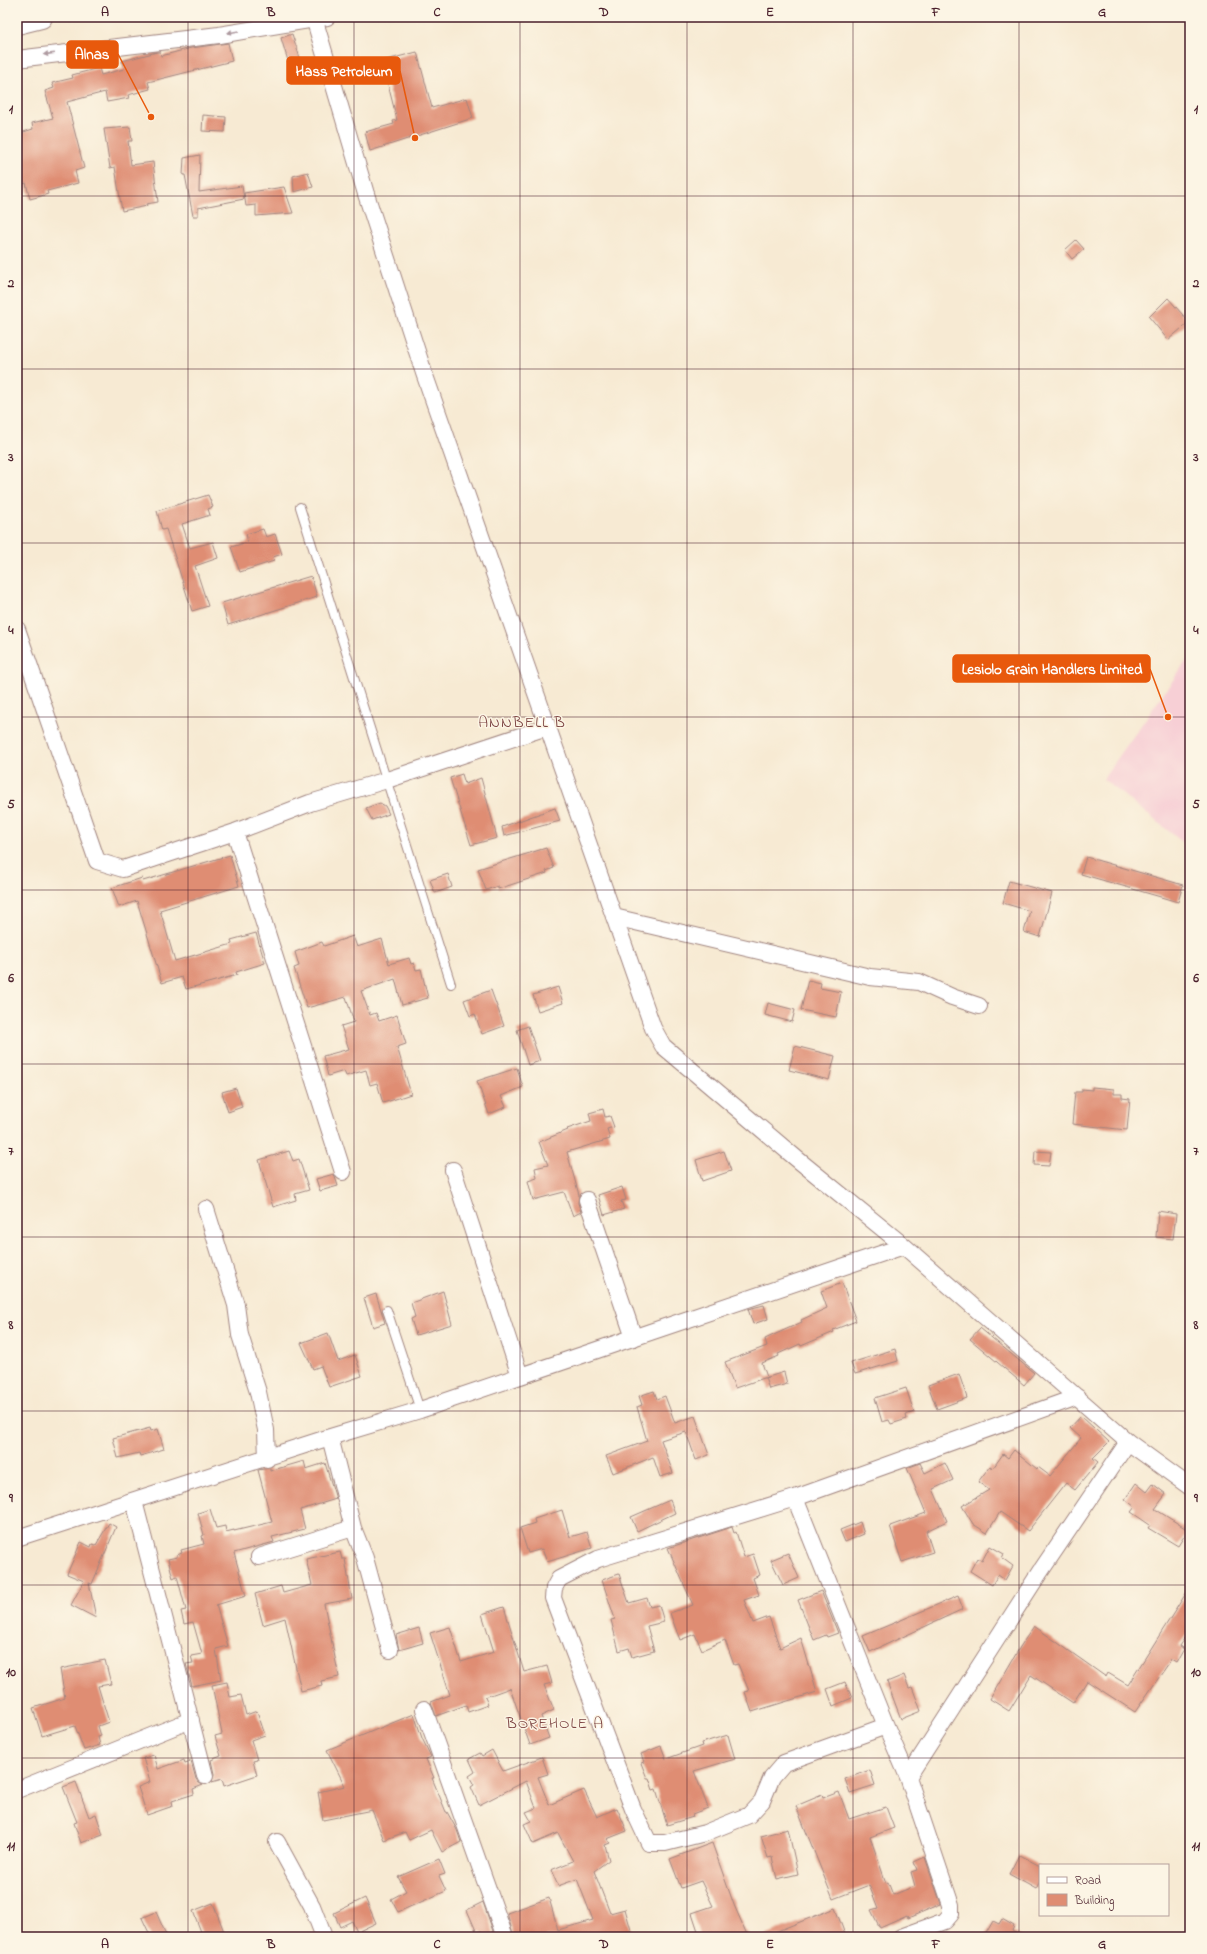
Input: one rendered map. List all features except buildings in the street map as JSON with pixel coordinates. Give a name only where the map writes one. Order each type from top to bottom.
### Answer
[{"type":"highway","points":[[17,23],[41,17]]},
{"type":"street","points":[[17,59],[219,35],[320,17],[366,194],[424,373],[653,1028],[663,1046],[797,1159],[904,1246],[1128,1442],[1190,1487]]},
{"type":"street","points":[[17,629],[97,861],[123,869],[235,832],[310,803],[387,780],[547,727]]},
{"type":"street","points":[[235,832],[343,1172]]},
{"type":"street","points":[[614,917],[870,978],[919,982],[952,997],[979,1006]]},
{"type":"street","points":[[453,1170],[520,1376]]},
{"type":"street","points":[[587,1200],[634,1338]]},
{"type":"street","points":[[206,1209],[236,1305],[240,1335],[258,1392],[266,1430],[267,1458]]},
{"type":"street","points":[[17,1538],[330,1437],[420,1410],[904,1246]]},
{"type":"street","points":[[886,1726],[784,1763],[772,1777],[762,1801],[749,1815],[705,1833],[665,1843],[649,1843],[632,1809],[552,1598],[554,1588],[559,1579],[598,1559],[795,1498],[1077,1397]]},
{"type":"street","points":[[330,1437],[353,1528],[365,1558],[390,1650]]},
{"type":"street","points":[[908,1777],[1040,1572],[1128,1442]]},
{"type":"street","points":[[795,1498],[886,1726],[908,1777],[951,1905],[951,1914],[945,1921],[901,1937]]},
{"type":"street","points":[[134,1501],[205,1776]]},
{"type":"street","points":[[259,1557],[353,1528]]},
{"type":"street","points":[[424,1709],[506,1937]]},
{"type":"street","points":[[17,1790],[191,1720]]},
{"type":"street","points":[[277,1842],[312,1906],[324,1937]]},
{"type":"lane","points":[[300,507],[451,984]]},
{"type":"lane","points":[[388,1310],[420,1410]]},
{"type":"shaded area","points":[[1190,656],[1190,848],[1103,779]]},
{"type":"place","name":"Alnas","points":[[151,117]]},
{"type":"place","name":"Hass Petroleum","points":[[415,138]]},
{"type":"place","name":"Lesiolo Grain Handlers Limited","points":[[1168,717]]},
{"type":"district","name":"ANNBELL B","points":[[522,721]]},
{"type":"district","name":"BOREHOLE A","points":[[555,1722]]}]
